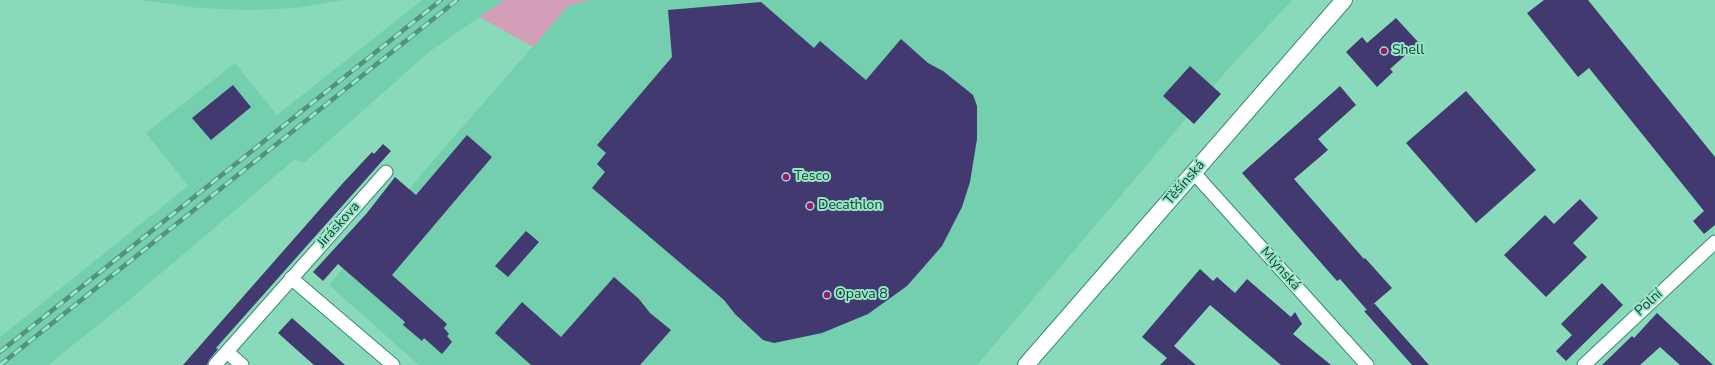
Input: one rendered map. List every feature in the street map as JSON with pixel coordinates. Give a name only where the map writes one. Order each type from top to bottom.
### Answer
[{"type":"street","name":"Těšínská","points":[[1026,365],[1344,0]]},
{"type":"street","name":"Jiráskova","points":[[215,365],[386,172]]},
{"type":"street","name":"Mlýnská","points":[[1194,173],[1367,365]]},
{"type":"street","name":"Polní","points":[[1584,365],[1715,242]]},
{"type":"street","points":[[292,278],[393,365]]},
{"type":"street","points":[[226,352],[242,365]]},
{"type":"shaded area","points":[[140,0],[343,0],[296,8],[250,10],[199,8]]},
{"type":"shaded area","points":[[422,0],[504,0],[429,52],[305,162],[294,160],[132,298],[48,365],[0,365],[0,337],[188,186],[146,133],[235,63],[277,115]]},
{"type":"shaded area","points":[[504,0],[590,0],[568,6],[533,47],[479,17]]},
{"type":"shaded area","points":[[590,0],[1292,0],[1229,68],[977,365],[419,365],[329,285],[425,170],[568,6]]},
{"type":"building","points":[[1544,0],[1588,0],[1715,157],[1715,225],[1704,234],[1693,221],[1704,211],[1589,68],[1578,77],[1527,13]]},
{"type":"building","name":"Tesco","points":[[761,2],[814,48],[820,41],[866,80],[901,39],[928,63],[943,71],[973,95],[977,106],[977,139],[970,182],[962,207],[942,246],[907,286],[868,314],[822,333],[774,343],[763,340],[735,314],[724,300],[592,188],[605,172],[597,164],[606,153],[597,145],[672,57],[668,10]]},
{"type":"building","points":[[1396,18],[1419,43],[1390,69],[1393,72],[1377,87],[1346,52],[1362,37],[1367,43]]},
{"type":"building","points":[[1190,66],[1221,94],[1194,124],[1163,96]]},
{"type":"building","points":[[233,85],[251,107],[211,140],[192,118]]},
{"type":"building","points":[[1340,86],[1356,105],[1318,139],[1328,150],[1294,179],[1364,259],[1365,258],[1392,288],[1374,303],[1429,365],[1412,365],[1364,311],[1367,310],[1340,279],[1337,281],[1242,173]]},
{"type":"building","points":[[1466,91],[1536,170],[1476,223],[1406,143]]},
{"type":"building","points":[[467,135],[492,157],[392,275],[447,324],[444,328],[449,334],[447,336],[452,342],[442,354],[424,338],[422,341],[403,325],[405,322],[338,264],[323,281],[313,272],[367,213],[395,177],[416,195]]},
{"type":"building","points":[[383,144],[391,151],[216,348],[218,349],[207,365],[183,365],[343,183],[372,152],[374,154]]},
{"type":"building","points":[[1580,199],[1598,218],[1573,243],[1587,257],[1546,297],[1504,255],[1545,215],[1554,224]]},
{"type":"building","points":[[526,231],[539,242],[508,277],[495,266]]},
{"type":"building","points":[[1200,269],[1213,281],[1217,277],[1235,293],[1247,279],[1291,317],[1295,312],[1302,324],[1293,334],[1331,365],[1281,365],[1210,305],[1174,346],[1196,365],[1160,365],[1167,358],[1142,337]]},
{"type":"building","points":[[614,277],[639,299],[650,313],[671,330],[640,365],[531,365],[495,333],[522,302],[561,337]]},
{"type":"building","points":[[1602,283],[1623,305],[1566,361],[1556,351],[1572,335],[1561,324]]},
{"type":"building","points":[[1657,313],[1713,365],[1680,365],[1660,347],[1640,365],[1602,365],[1632,336],[1634,338]]},
{"type":"building","points":[[292,318],[345,365],[314,365],[306,358],[278,333]]},
{"type":"railway","points":[[0,352],[441,0]]},
{"type":"railway","points":[[0,365],[457,0]]},
{"type":"place","name":"Shell","points":[[1384,51]]},
{"type":"place","name":"Tesco","points":[[786,177]]},
{"type":"place","name":"Decathlon","points":[[810,206]]},
{"type":"place","name":"Opava 8","points":[[827,295]]}]
